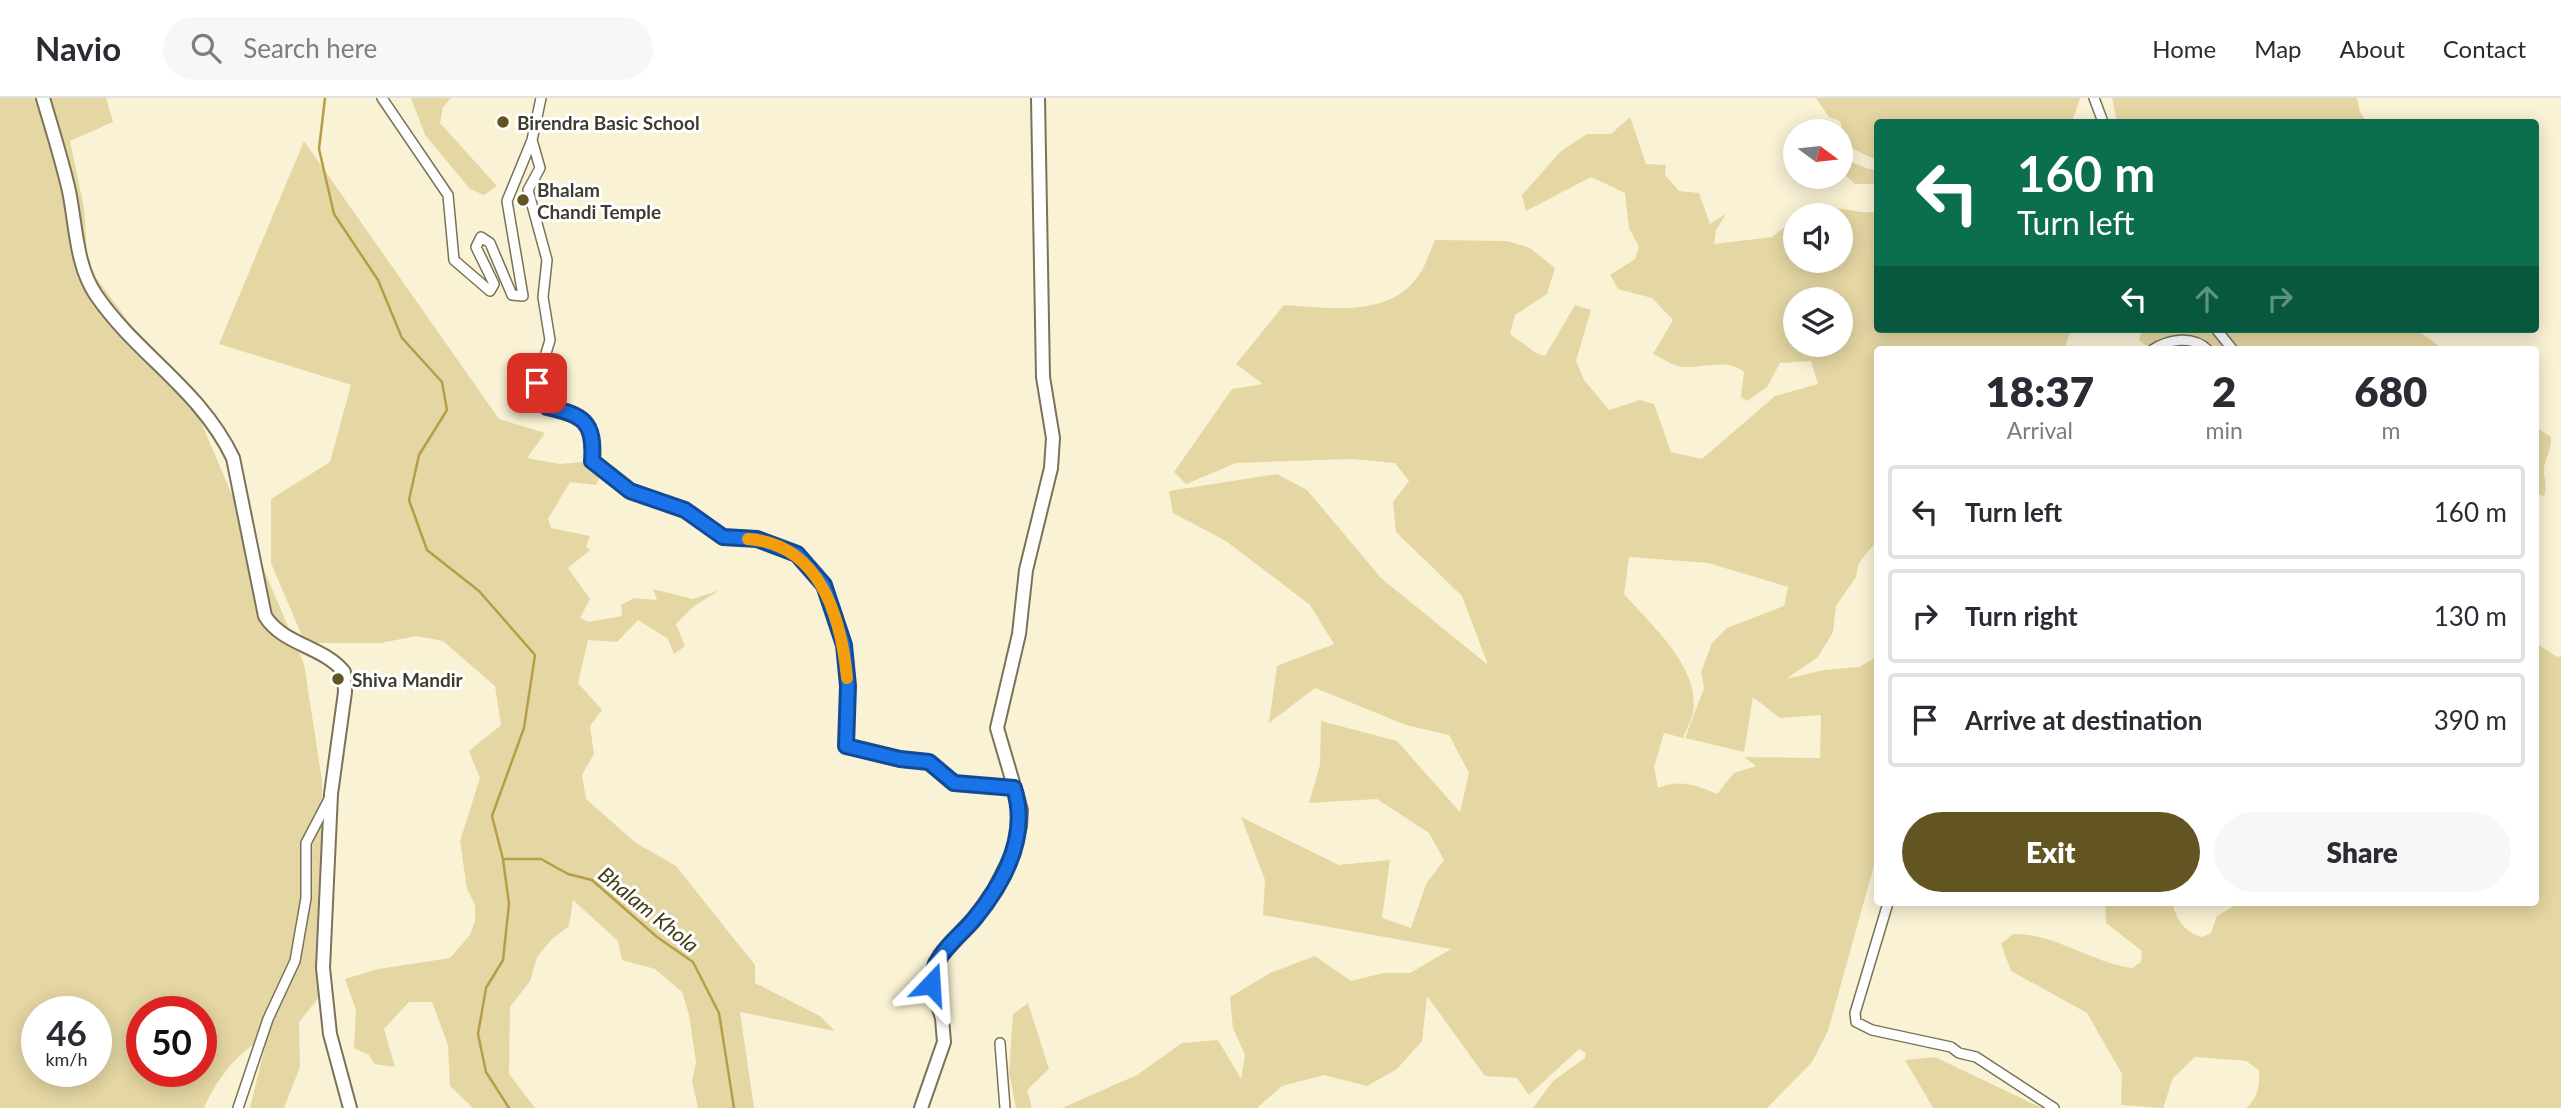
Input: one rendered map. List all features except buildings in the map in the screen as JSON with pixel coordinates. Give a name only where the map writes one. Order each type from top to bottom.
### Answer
[{"type":"main road","points":[[43,98],[68,189],[87,279],[110,312],[208,414],[222,436],[233,458],[265,616],[271,626],[332,660],[344,672],[345,692],[331,794],[323,968],[330,1034],[350,1108]]},
{"type":"main road","points":[[921,1108],[941,1054],[944,1031],[931,984],[932,974],[940,954],[976,917],[1014,851],[1021,816],[998,737],[997,718],[1019,634],[1026,570],[1051,468],[1053,438],[1043,377],[1038,98]]},
{"type":"street","points":[[382,98],[448,195],[454,260],[490,292],[494,284],[475,247],[481,237],[490,243],[512,295],[523,296],[507,201],[532,141],[541,98]]},
{"type":"street","points":[[2094,98],[2102,119]]},
{"type":"street","points":[[532,141],[540,168],[528,190],[547,260],[543,297],[550,340],[537,383],[539,396],[547,407],[574,413],[589,425],[593,441],[592,461],[630,491],[685,510],[723,537],[757,539],[797,554],[824,585],[844,645],[848,686],[846,746],[900,759],[929,762],[954,783],[1014,788]]},
{"type":"street","points":[[2158,346],[2191,340],[2201,346]]},
{"type":"street","points":[[238,1108],[268,1019],[295,961],[306,898],[306,844],[331,794]]},
{"type":"street","points":[[1887,906],[1855,1013],[1856,1022],[1872,1030],[1951,1046],[1959,1053],[1976,1057],[2054,1108]]},
{"type":"street","points":[[1000,1043],[1005,1108]]},
{"type":"shaded area","points":[[0,98],[106,98],[113,122],[70,141],[84,208],[88,267],[198,415],[304,664],[322,780],[325,990],[299,1022],[300,1067],[284,1108],[250,1108],[267,1038],[237,1058],[217,1084],[217,996],[126,996],[126,1087],[215,1087],[204,1108],[0,1108]]},
{"type":"shaded area","points":[[411,98],[451,98],[443,107],[440,123],[497,186],[484,195],[470,189],[425,135]]},
{"type":"shaded area","points":[[1816,98],[2080,98],[2073,119],[1874,119],[1874,159],[1853,149],[1853,119],[1829,117]]},
{"type":"shaded area","points":[[2112,98],[2357,98],[2360,112],[2365,119],[2116,119]]},
{"type":"shaded area","points":[[1630,117],[1646,164],[1666,165],[1665,175],[1679,191],[1699,193],[1710,224],[1726,214],[1716,230],[1714,244],[1772,237],[1783,228],[1783,273],[1853,273],[1853,211],[1874,212],[1874,333],[2070,333],[2065,346],[1874,346],[1874,544],[1859,563],[1856,577],[1836,606],[1833,632],[1818,657],[1786,679],[1824,670],[1859,667],[1874,658],[1874,865],[1828,1031],[1812,1062],[1767,1108],[1533,1108],[1553,1081],[1585,1058],[1586,1053],[1579,1049],[1529,1095],[1517,1078],[1485,1076],[1427,996],[1422,1041],[1397,1069],[1367,1086],[1324,1075],[1282,1086],[1257,1108],[1062,1108],[1137,1075],[1182,1043],[1218,1040],[1241,1079],[1245,1055],[1233,1028],[1230,997],[1270,973],[1315,956],[1351,981],[1383,973],[1410,973],[1451,949],[1263,915],[1265,880],[1241,817],[1339,865],[1390,860],[1382,918],[1411,928],[1426,884],[1444,860],[1429,833],[1377,799],[1309,803],[1320,765],[1321,721],[1397,741],[1460,812],[1469,773],[1449,735],[1406,725],[1315,688],[1269,723],[1277,666],[1334,644],[1310,605],[1226,541],[1173,513],[1169,491],[1277,474],[1307,490],[1381,578],[1488,665],[1462,596],[1396,532],[1393,502],[1409,481],[1395,463],[1351,459],[1236,463],[1186,484],[1174,472],[1232,389],[1263,384],[1236,364],[1284,305],[1339,308],[1375,304],[1407,289],[1419,275],[1435,240],[1507,241],[1530,248],[1555,268],[1547,294],[1515,315],[1510,334],[1536,353],[1545,356],[1575,305],[1591,310],[1576,361],[1584,380],[1609,410],[1640,400],[1654,404],[1671,452],[1702,459],[1775,396],[1818,384],[1811,361],[1780,363],[1767,387],[1747,401],[1741,397],[1744,372],[1737,368],[1730,365],[1680,367],[1653,354],[1673,320],[1652,298],[1618,289],[1610,275],[1635,259],[1639,247],[1629,228],[1625,193],[1591,177],[1526,211],[1522,195],[1561,151],[1587,134],[1611,134]],"holes":[[[1629,557],[1708,563],[1788,587],[1784,606],[1727,628],[1712,643],[1701,672],[1704,688],[1685,738],[1744,752],[1753,697],[1780,718],[1821,715],[1820,758],[1744,757],[1756,766],[1734,773],[1717,794],[1688,784],[1658,788],[1654,767],[1664,733],[1683,738],[1693,713],[1693,696],[1682,663],[1624,594]]]},
{"type":"shaded area","points":[[304,141],[499,419],[545,433],[527,458],[560,464],[592,461],[600,476],[596,485],[570,482],[548,519],[551,528],[590,536],[586,546],[590,550],[568,568],[590,599],[580,618],[588,622],[622,616],[621,605],[634,598],[657,600],[653,589],[693,599],[720,590],[694,606],[676,624],[685,646],[674,654],[668,639],[638,620],[617,642],[588,640],[578,683],[602,710],[590,726],[594,754],[582,775],[586,799],[636,843],[676,866],[755,965],[755,983],[820,1016],[835,1031],[740,1012],[754,1108],[698,1108],[692,1081],[696,1062],[689,1015],[682,992],[655,969],[622,960],[618,941],[573,900],[569,926],[552,939],[537,957],[530,981],[510,1007],[509,1074],[535,1108],[473,1108],[450,1086],[448,1045],[432,1002],[409,1002],[384,1029],[395,1067],[374,1064],[369,1055],[354,1048],[356,1010],[345,979],[378,969],[450,958],[470,935],[475,921],[475,905],[467,889],[460,841],[480,778],[469,751],[501,725],[495,686],[443,641],[416,636],[381,643],[305,643],[271,563],[271,499],[330,462],[351,385],[219,344]]},
{"type":"shaded area","points":[[1853,163],[1874,169],[1874,184],[1855,184]]},
{"type":"shaded area","points":[[2141,333],[2212,333],[2223,346],[2214,346],[2200,337],[2190,335],[2145,345],[2139,340]]},
{"type":"shaded area","points":[[2224,333],[2421,333],[2439,346],[2235,346]]},
{"type":"shaded area","points":[[2539,429],[2551,437],[2544,467],[2544,496],[2539,495]]},
{"type":"shaded area","points":[[2539,645],[2557,657],[2561,656],[2561,1108],[2246,1108],[2257,1091],[2259,1070],[2246,1061],[2195,1057],[2173,1078],[2163,1108],[2121,1105],[2122,1074],[2087,1013],[2011,971],[2001,944],[2013,934],[2028,935],[2132,968],[2141,962],[2142,951],[2106,923],[2105,906],[2174,906],[2182,925],[2202,937],[2211,933],[2217,916],[2234,906],[2539,906]]},
{"type":"shaded area","points":[[1028,1003],[1049,1069],[1027,1090],[1032,1108],[1016,1108],[1009,1073],[1013,1014]]},
{"type":"shaded area","points":[[1935,1057],[2042,1108],[1933,1108],[1905,1060]]},
{"type":"waterway","name":"Bhalam Khola","points":[[325,98],[319,149],[334,214],[378,280],[402,338],[442,382],[447,410],[419,455],[409,500],[427,550],[479,591],[535,655],[524,728],[492,816],[503,859],[541,859],[568,874],[592,880],[657,937],[693,962],[719,1013],[734,1108]]},
{"type":"waterway","points":[[503,859],[509,904],[503,960],[486,988],[478,1034],[486,1072],[509,1108]]},
{"type":"slow traffic","points":[[748,539],[757,539],[797,554],[824,585],[844,645],[847,678]]},
{"type":"place","name":"Birendra Basic School","points":[[503,122]]},
{"type":"place","name":"Bhalam Chandi Temple","points":[[523,200]]},
{"type":"place","name":"Shiva Mandir","points":[[338,679]]},
{"type":"route","points":[[537,383],[539,396],[547,407],[574,413],[589,425],[593,441],[592,461],[630,491],[685,510],[723,537],[757,539],[797,554],[824,585],[844,645],[848,686],[846,746],[900,759],[929,762],[954,783],[1014,788],[1021,816],[1014,851],[994,890],[976,917],[940,954],[935,963],[931,984]]}]
